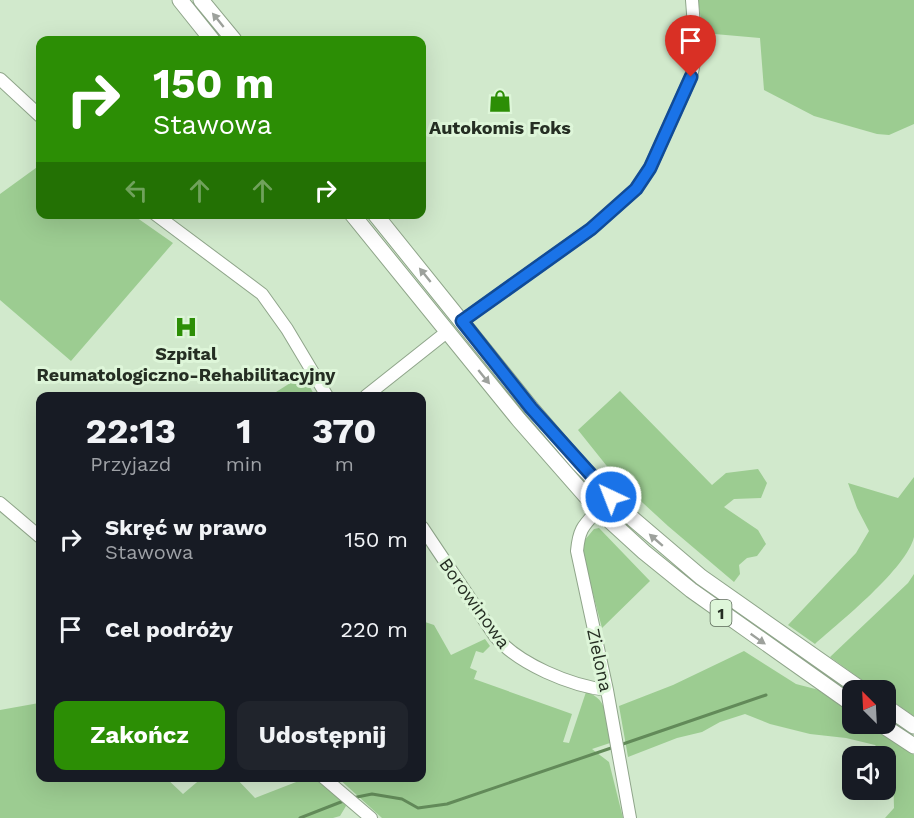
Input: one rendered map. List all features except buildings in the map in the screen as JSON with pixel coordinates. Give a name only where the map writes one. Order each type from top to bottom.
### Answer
[{"type":"main road","points":[[180,0],[209,36]]},
{"type":"main road","points":[[201,0],[231,36]]},
{"type":"main road","name":"1","points":[[356,219],[544,450],[598,510],[691,590],[842,697]]},
{"type":"main road","name":"1","points":[[379,219],[579,464],[633,519],[701,577],[848,680]]},
{"type":"main road","points":[[433,314],[452,321],[462,321]]},
{"type":"main road","points":[[896,713],[909,722]]},
{"type":"main road","points":[[895,734],[914,746]]},
{"type":"street","points":[[462,321],[591,229],[627,199],[640,184],[650,168],[691,77],[696,52],[692,0]]},
{"type":"street","points":[[0,79],[36,112]]},
{"type":"street","points":[[162,219],[262,294],[287,329],[325,392]]},
{"type":"street","points":[[371,392],[448,331]]},
{"type":"street","points":[[0,503],[36,534]]},
{"type":"street","name":"Zielona","points":[[598,510],[585,523],[578,535],[577,551],[607,690],[630,818]]},
{"type":"street","name":"Borowinowa","points":[[426,533],[495,636],[513,654],[539,669],[607,690]]},
{"type":"street","points":[[329,782],[371,818]]},
{"type":"green space","points":[[698,0],[914,0],[914,124],[889,135],[877,134],[814,116],[764,90],[760,38],[703,33]]},
{"type":"green space","points":[[36,168],[36,219],[139,219],[173,243],[71,361],[0,300],[0,194]]},
{"type":"green space","points":[[303,375],[313,392],[276,392]]},
{"type":"green space","points":[[620,391],[712,485],[726,473],[758,469],[767,483],[761,498],[734,499],[724,507],[758,530],[766,544],[757,556],[747,558],[739,565],[740,574],[734,582],[618,480],[578,430]]},
{"type":"green space","points":[[914,477],[914,537],[909,550],[899,564],[871,594],[815,644],[788,625],[856,553],[869,531],[848,483],[898,498]]},
{"type":"green space","points":[[599,528],[650,581],[602,628],[583,556],[584,541],[594,529]]},
{"type":"green space","points":[[914,574],[914,716],[896,704],[896,680],[862,680],[830,657],[908,583]]},
{"type":"green space","points":[[426,622],[434,625],[451,655],[485,639],[490,646],[483,653],[476,651],[470,668],[477,671],[474,679],[572,714],[563,742],[569,743],[586,692],[594,695],[603,705],[610,743],[592,749],[609,762],[623,818],[382,818],[342,782],[426,782]]},
{"type":"green space","points":[[744,651],[796,684],[823,691],[842,703],[842,734],[885,734],[914,755],[914,818],[885,818],[894,808],[894,800],[896,800],[896,746],[876,746],[846,738],[810,734],[770,724],[745,714],[720,722],[702,732],[677,738],[628,757],[619,706],[673,685]]},
{"type":"green space","points":[[36,704],[36,782],[170,782],[183,794],[197,782],[240,782],[255,798],[296,782],[325,782],[346,806],[340,816],[333,818],[0,818],[0,710]]},
{"type":"waterway","points":[[620,745],[766,695]]},
{"type":"waterway","points":[[352,798],[372,794],[402,799],[418,808],[447,804],[614,747]]},
{"type":"waterway","points":[[300,818],[346,800]]},
{"type":"place","name":"Autokomis Foks","points":[[500,101]]},
{"type":"place","name":"Szpital Reumatologiczno-Rehabilitacyjny","points":[[186,327]]},
{"type":"route","points":[[611,497],[531,408],[462,321],[591,229],[627,199],[650,168],[691,77]]}]
